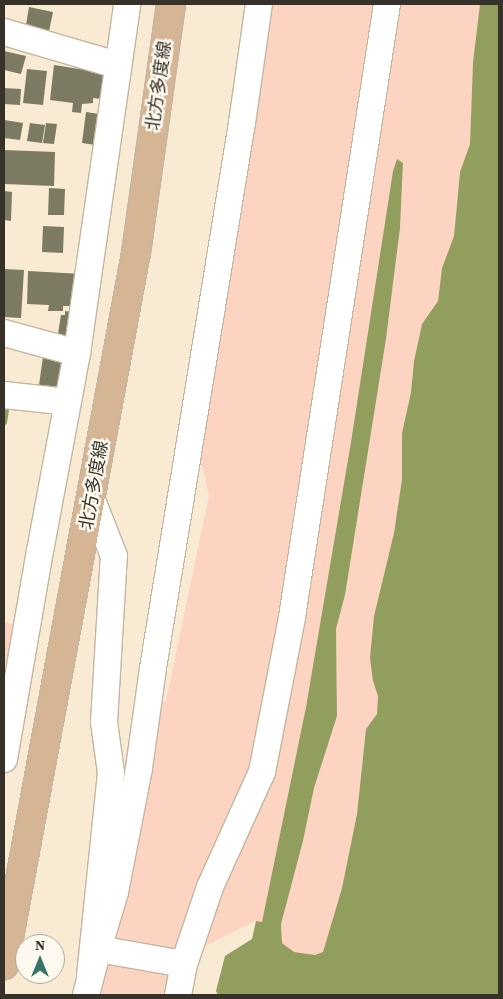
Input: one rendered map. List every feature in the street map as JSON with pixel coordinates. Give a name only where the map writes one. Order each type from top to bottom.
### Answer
[{"type":"main road","name":"北方多度線","points":[[4,965],[92,500],[136,253],[171,4]]},
{"type":"street","points":[[4,760],[77,353],[127,4]]},
{"type":"street","points":[[88,986],[115,892],[140,768],[153,668],[242,123],[259,4]]},
{"type":"street","points":[[178,995],[184,964],[210,887],[262,772],[292,617],[387,4]]},
{"type":"street","points":[[4,32],[117,65]]},
{"type":"street","points":[[4,333],[77,353]]},
{"type":"street","points":[[4,395],[68,402]]},
{"type":"street","points":[[88,986],[111,773],[104,722],[114,556],[92,500]]},
{"type":"street","points":[[98,949],[184,964]]},
{"type":"shaded area","points":[[263,4],[380,4],[256,768],[183,950],[111,947],[161,703],[166,701],[209,496],[203,468],[192,455]]},
{"type":"shaded area","points":[[392,4],[480,4],[473,62],[470,144],[460,172],[454,236],[442,268],[438,301],[422,324],[414,361],[411,392],[402,433],[402,479],[394,533],[374,616],[373,681],[378,696],[377,714],[366,729],[357,814],[342,888],[323,952],[315,955],[294,952],[282,943],[281,924],[303,841],[314,788],[337,716],[336,629],[345,595],[386,339],[400,228],[403,163],[397,159],[393,171],[351,442],[306,707],[262,922],[255,921],[205,946],[197,946],[258,798]]},
{"type":"shaded area","points":[[480,4],[499,4],[499,995],[218,995],[216,991],[225,956],[252,939],[256,921],[262,922],[306,707],[351,442],[393,171],[397,159],[403,163],[400,228],[386,339],[345,595],[336,629],[337,716],[314,788],[303,841],[281,924],[282,943],[294,952],[315,955],[323,952],[342,888],[357,814],[366,729],[377,714],[378,696],[373,681],[370,658],[374,616],[394,533],[402,479],[402,433],[411,392],[414,361],[422,324],[438,301],[442,268],[454,236],[460,172],[470,144],[473,62]]},
{"type":"shaded area","points":[[4,622],[21,626],[4,714]]},
{"type":"shaded area","points":[[104,961],[173,971],[173,995],[93,995]]},
{"type":"building","points":[[29,7],[53,12],[47,41],[24,37]]},
{"type":"building","points":[[4,51],[26,56],[21,74],[4,70]]},
{"type":"building","points":[[54,65],[111,74],[108,100],[93,98],[93,103],[82,104],[81,113],[72,112],[73,103],[50,100]]},
{"type":"building","points":[[27,69],[47,71],[43,105],[23,103]]},
{"type":"building","points":[[4,88],[21,89],[20,105],[4,104]]},
{"type":"building","points":[[86,112],[106,115],[102,146],[82,143]]},
{"type":"building","points":[[4,120],[23,123],[20,140],[4,138]]},
{"type":"building","points":[[30,123],[45,125],[42,143],[27,141]]},
{"type":"building","points":[[46,123],[57,124],[54,144],[43,143]]},
{"type":"building","points":[[4,150],[55,152],[54,186],[4,184]]},
{"type":"building","points":[[49,188],[65,189],[64,215],[48,215]]},
{"type":"building","points":[[4,191],[12,192],[11,221],[4,220]]},
{"type":"building","points":[[43,226],[64,227],[63,253],[42,252]]},
{"type":"building","points":[[4,269],[24,270],[21,318],[4,317]]},
{"type":"building","points":[[28,271],[82,274],[73,306],[63,306],[63,311],[48,311],[49,305],[27,304]]},
{"type":"building","points":[[65,311],[80,313],[75,347],[57,340],[61,315],[65,315]]},
{"type":"building","points":[[43,357],[62,360],[57,395],[38,392]]},
{"type":"waterway","points":[[4,422],[7,404]]}]
